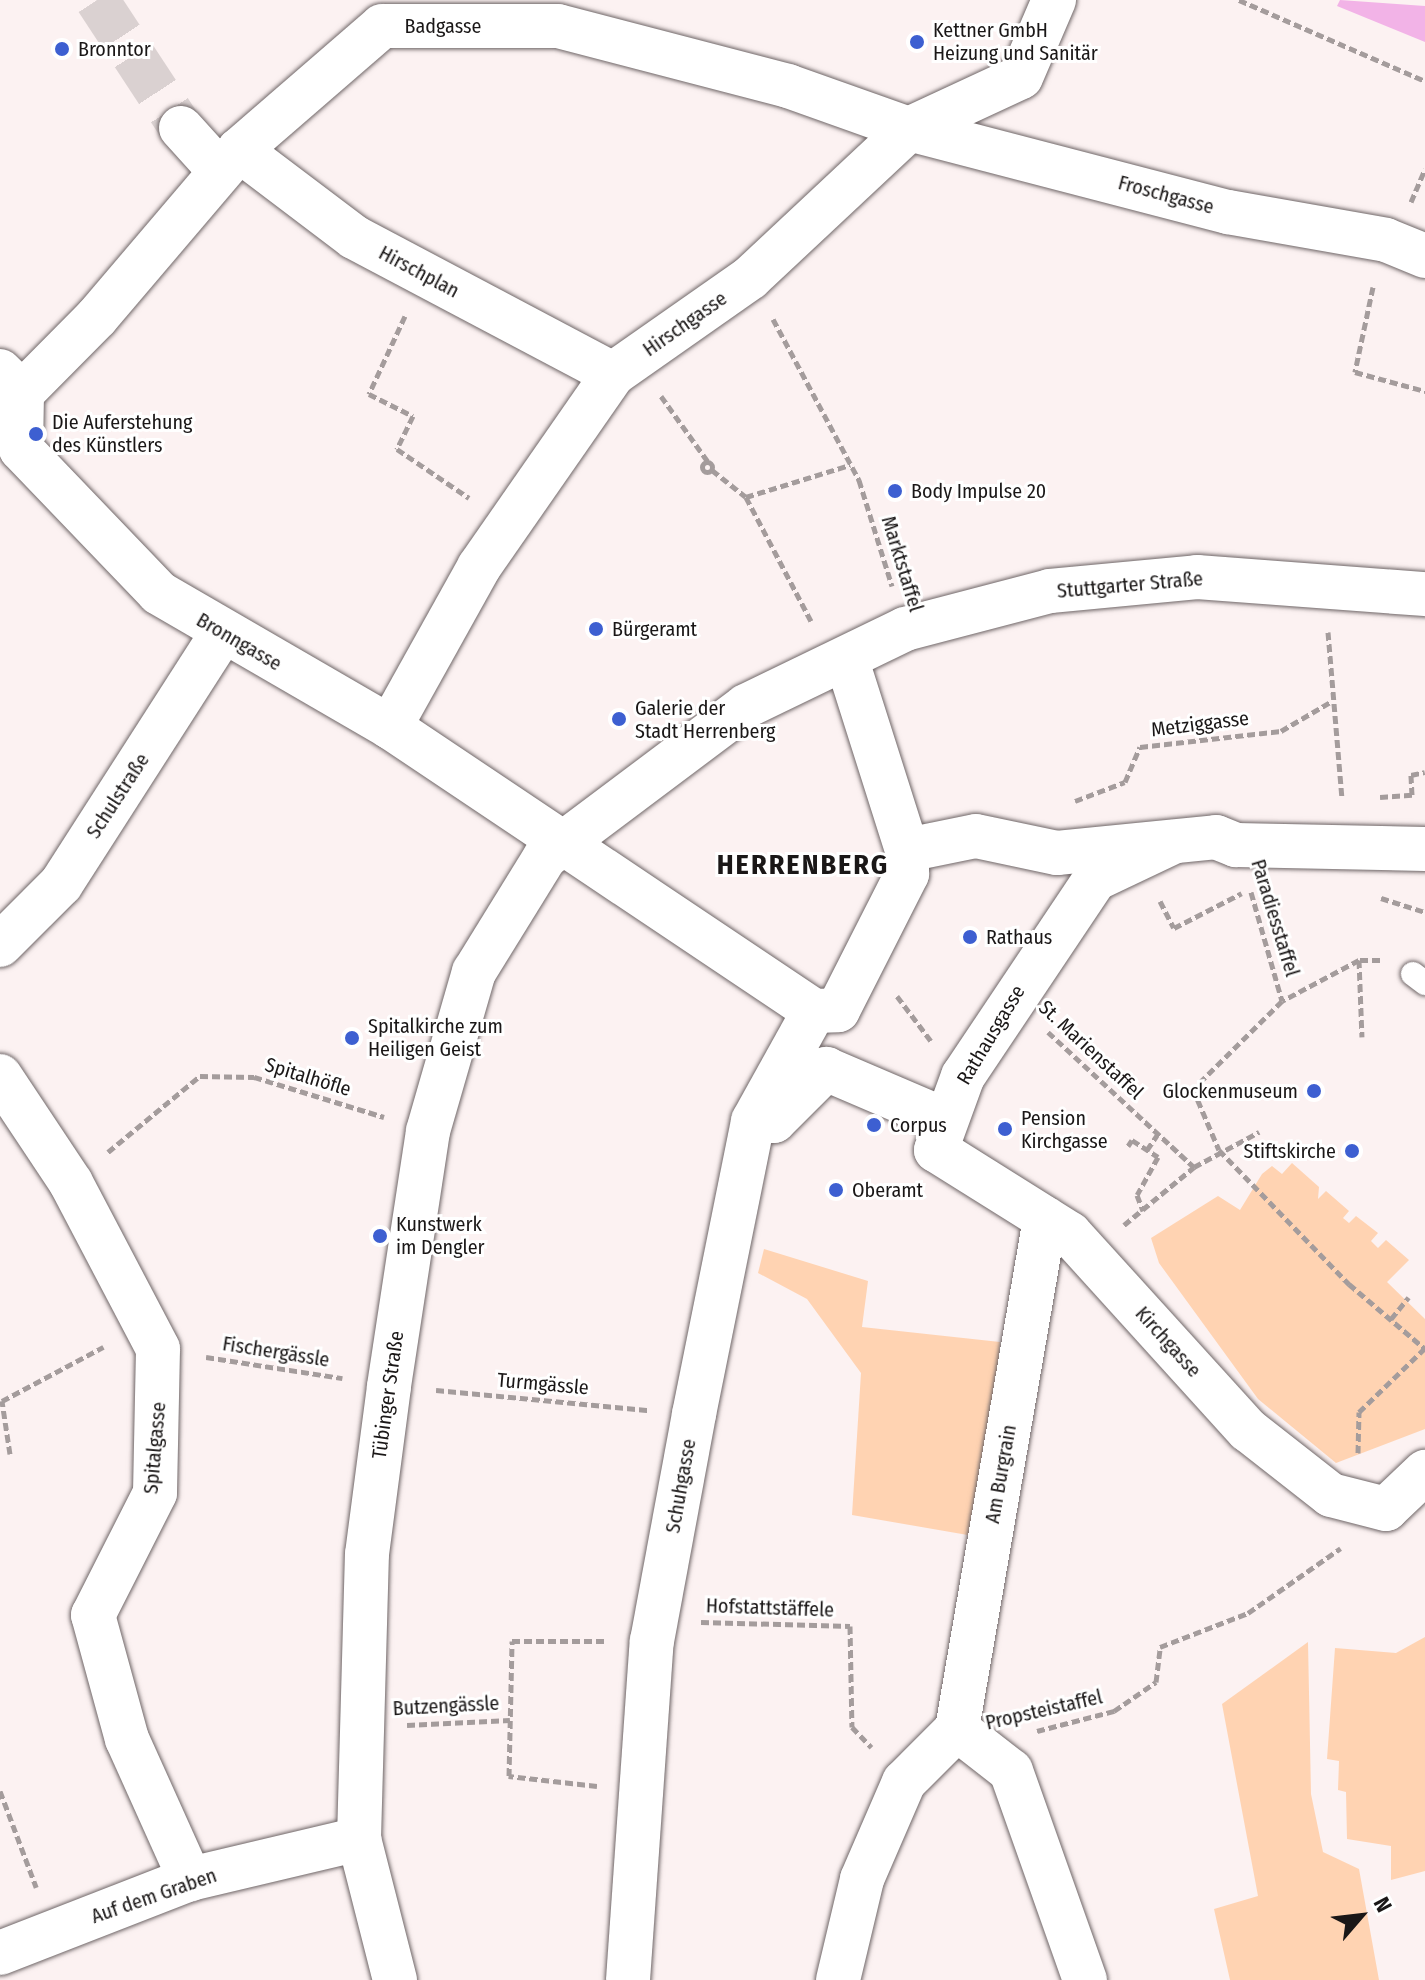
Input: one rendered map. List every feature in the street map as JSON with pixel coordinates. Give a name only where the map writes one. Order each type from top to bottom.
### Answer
[{"type":"street","name":"Hirschgasse","points":[[390,727],[507,523],[623,367],[750,278],[909,129],[1021,77],[1054,0]]},
{"type":"street","name":"Badgasse","points":[[7,393],[97,317],[229,160],[382,13],[558,26],[788,86],[909,129]]},
{"type":"street","points":[[181,128],[229,160]]},
{"type":"street","name":"Froschgasse","points":[[909,129],[1228,212],[1406,248]]},
{"type":"street","name":"Hirschplan","points":[[229,160],[354,237],[623,367]]},
{"type":"street","name":"Bronngasse","points":[[7,393],[21,449],[159,593],[221,635],[390,727],[814,1011]]},
{"type":"street","name":"Stuttgarter Straße","points":[[563,843],[746,706],[905,629],[1050,591],[1197,577],[1425,594]]},
{"type":"street","name":"Schulstraße","points":[[0,945],[61,884],[221,635]]},
{"type":"street","points":[[814,1011],[838,1010],[902,887],[907,850],[839,661]]},
{"type":"street","name":"Rathausgasse","points":[[907,850],[976,836],[1013,840],[1057,853],[1216,837],[1236,845],[1425,849]]},
{"type":"street","name":"Rathausgasse","points":[[940,1135],[963,1076],[1095,879],[1173,842]]},
{"type":"street","name":"Tübinger Straße","points":[[395,1980],[359,1839],[359,1727],[367,1554],[389,1386],[428,1131],[474,972],[545,857],[563,843]]},
{"type":"street","name":"Schuhgasse","points":[[628,1980],[639,1791],[654,1631],[690,1433],[753,1121],[814,1011]]},
{"type":"street","points":[[753,1121],[774,1121],[826,1069],[940,1135]]},
{"type":"street","name":"Spitalgasse","points":[[0,1076],[71,1183],[152,1336],[155,1493],[93,1615],[127,1739],[190,1879]]},
{"type":"street","name":"Kirchgasse","points":[[940,1135],[1098,1262],[1248,1430],[1331,1495],[1386,1509]]},
{"type":"street","name":"Am Burgrain","points":[[967,1735],[1045,1219]]},
{"type":"street","points":[[1386,1509],[1425,1472]]},
{"type":"street","points":[[838,1980],[862,1879],[904,1782],[967,1735],[1011,1771],[1085,1980]]},
{"type":"street","name":"Auf dem Graben","points":[[0,1953],[190,1879],[359,1839]]},
{"type":"path","points":[[1239,0],[1425,81]]},
{"type":"path","points":[[1406,248],[1355,372],[1425,391]]},
{"type":"path","name":"Marktstaffel","points":[[750,278],[827,414],[851,465],[905,629]]},
{"type":"path","points":[[405,316],[369,394],[413,416],[397,449],[507,523]]},
{"type":"path","points":[[623,367],[710,466],[746,497],[839,661]]},
{"type":"path","points":[[746,497],[851,465]]},
{"type":"path","points":[[1330,661],[1338,798],[1353,798]]},
{"type":"path","name":"Metziggasse","points":[[1013,840],[1077,800],[1125,782],[1140,747],[1281,731],[1332,701]]},
{"type":"path","points":[[1367,797],[1412,795],[1411,775],[1425,772]]},
{"type":"path","name":"Paradiesstaffel","points":[[1236,845],[1282,1001]]},
{"type":"path","points":[[1174,928],[1250,889]]},
{"type":"path","points":[[1396,906],[1425,912]]},
{"type":"path","points":[[1359,960],[1362,1037]]},
{"type":"path","points":[[1358,1456],[1359,1412],[1425,1348],[1391,1319],[1219,1150],[1193,1089],[1282,1001],[1359,960],[1388,960],[1419,978]]},
{"type":"path","name":"St. Marienstaffel","points":[[1013,999],[1194,1167]]},
{"type":"path","name":"Spitalhöfle","points":[[71,1183],[200,1076],[254,1077],[428,1131]]},
{"type":"path","points":[[1098,1262],[1143,1211],[1194,1167],[1219,1150],[1259,1132]]},
{"type":"path","points":[[1147,1150],[1157,1135]]},
{"type":"path","points":[[1128,1146],[1132,1140],[1158,1157],[1137,1195],[1143,1211]]},
{"type":"path","points":[[1391,1319],[1409,1297]]},
{"type":"path","points":[[10,1454],[2,1401],[152,1336]]},
{"type":"path","name":"Fischergässle","points":[[152,1336],[389,1386]]},
{"type":"path","name":"Turmgässle","points":[[389,1386],[690,1433]]},
{"type":"path","name":"Propsteistaffel","points":[[967,1735],[1114,1711],[1156,1682],[1160,1647],[1248,1613],[1386,1509]]},
{"type":"path","name":"Hofstattstäffele","points":[[654,1631],[850,1626],[852,1727],[904,1782]]},
{"type":"path","name":"Butzengässle","points":[[359,1727],[510,1720],[512,1641],[654,1631]]},
{"type":"path","points":[[510,1720],[509,1776],[639,1791]]},
{"type":"path","points":[[0,1791],[54,1933]]},
{"type":"shaded area","points":[[1340,0],[1425,6],[1425,42],[1337,6]]},
{"type":"shaded area","points":[[1292,1163],[1319,1187],[1318,1199],[1326,1191],[1349,1211],[1343,1218],[1349,1223],[1356,1216],[1378,1233],[1371,1241],[1378,1248],[1386,1240],[1409,1260],[1387,1282],[1425,1319],[1425,1429],[1336,1463],[1258,1399],[1159,1263],[1151,1238],[1218,1196],[1240,1210],[1262,1174],[1272,1166],[1282,1174]]},
{"type":"shaded area","points":[[764,1249],[868,1281],[862,1327],[1000,1342],[985,1538],[852,1515],[861,1373],[807,1299],[758,1273]]},
{"type":"shaded area","points":[[1425,1637],[1425,1871],[1391,1880],[1391,1846],[1347,1839],[1346,1792],[1338,1790],[1339,1761],[1327,1759],[1335,1648],[1396,1653]]},
{"type":"shaded area","points":[[1308,1642],[1311,1794],[1323,1852],[1359,1869],[1379,1980],[1230,1980],[1214,1909],[1258,1896],[1222,1704]]},
{"type":"tunnel","points":[[97,0],[181,128]]},
{"type":"place","name":"Kettner GmbH Heizung und Sanitär","points":[[917,42]]},
{"type":"place","name":"Bronntor","points":[[62,49]]},
{"type":"place","name":"Die Auferstehung des Künstlers","points":[[36,434]]},
{"type":"place","name":"Body Impulse 20","points":[[895,491]]},
{"type":"place","name":"Bürgeramt","points":[[596,629]]},
{"type":"place","name":"Galerie der Stadt Herrenberg","points":[[619,719]]},
{"type":"place","name":"Rathaus","points":[[970,937]]},
{"type":"place","name":"Spitalkirche zum Heiligen Geist","points":[[352,1038]]},
{"type":"place","name":"Glockenmuseum","points":[[1314,1091]]},
{"type":"place","name":"Corpus","points":[[874,1125]]},
{"type":"place","name":"Pension Kirchgasse","points":[[1005,1129]]},
{"type":"place","name":"Stiftskirche","points":[[1352,1151]]},
{"type":"place","name":"Oberamt","points":[[836,1190]]},
{"type":"place","name":"Kunstwerk im Dengler","points":[[380,1236]]},
{"type":"district","name":"HERRENBERG","points":[[803,865]]}]
